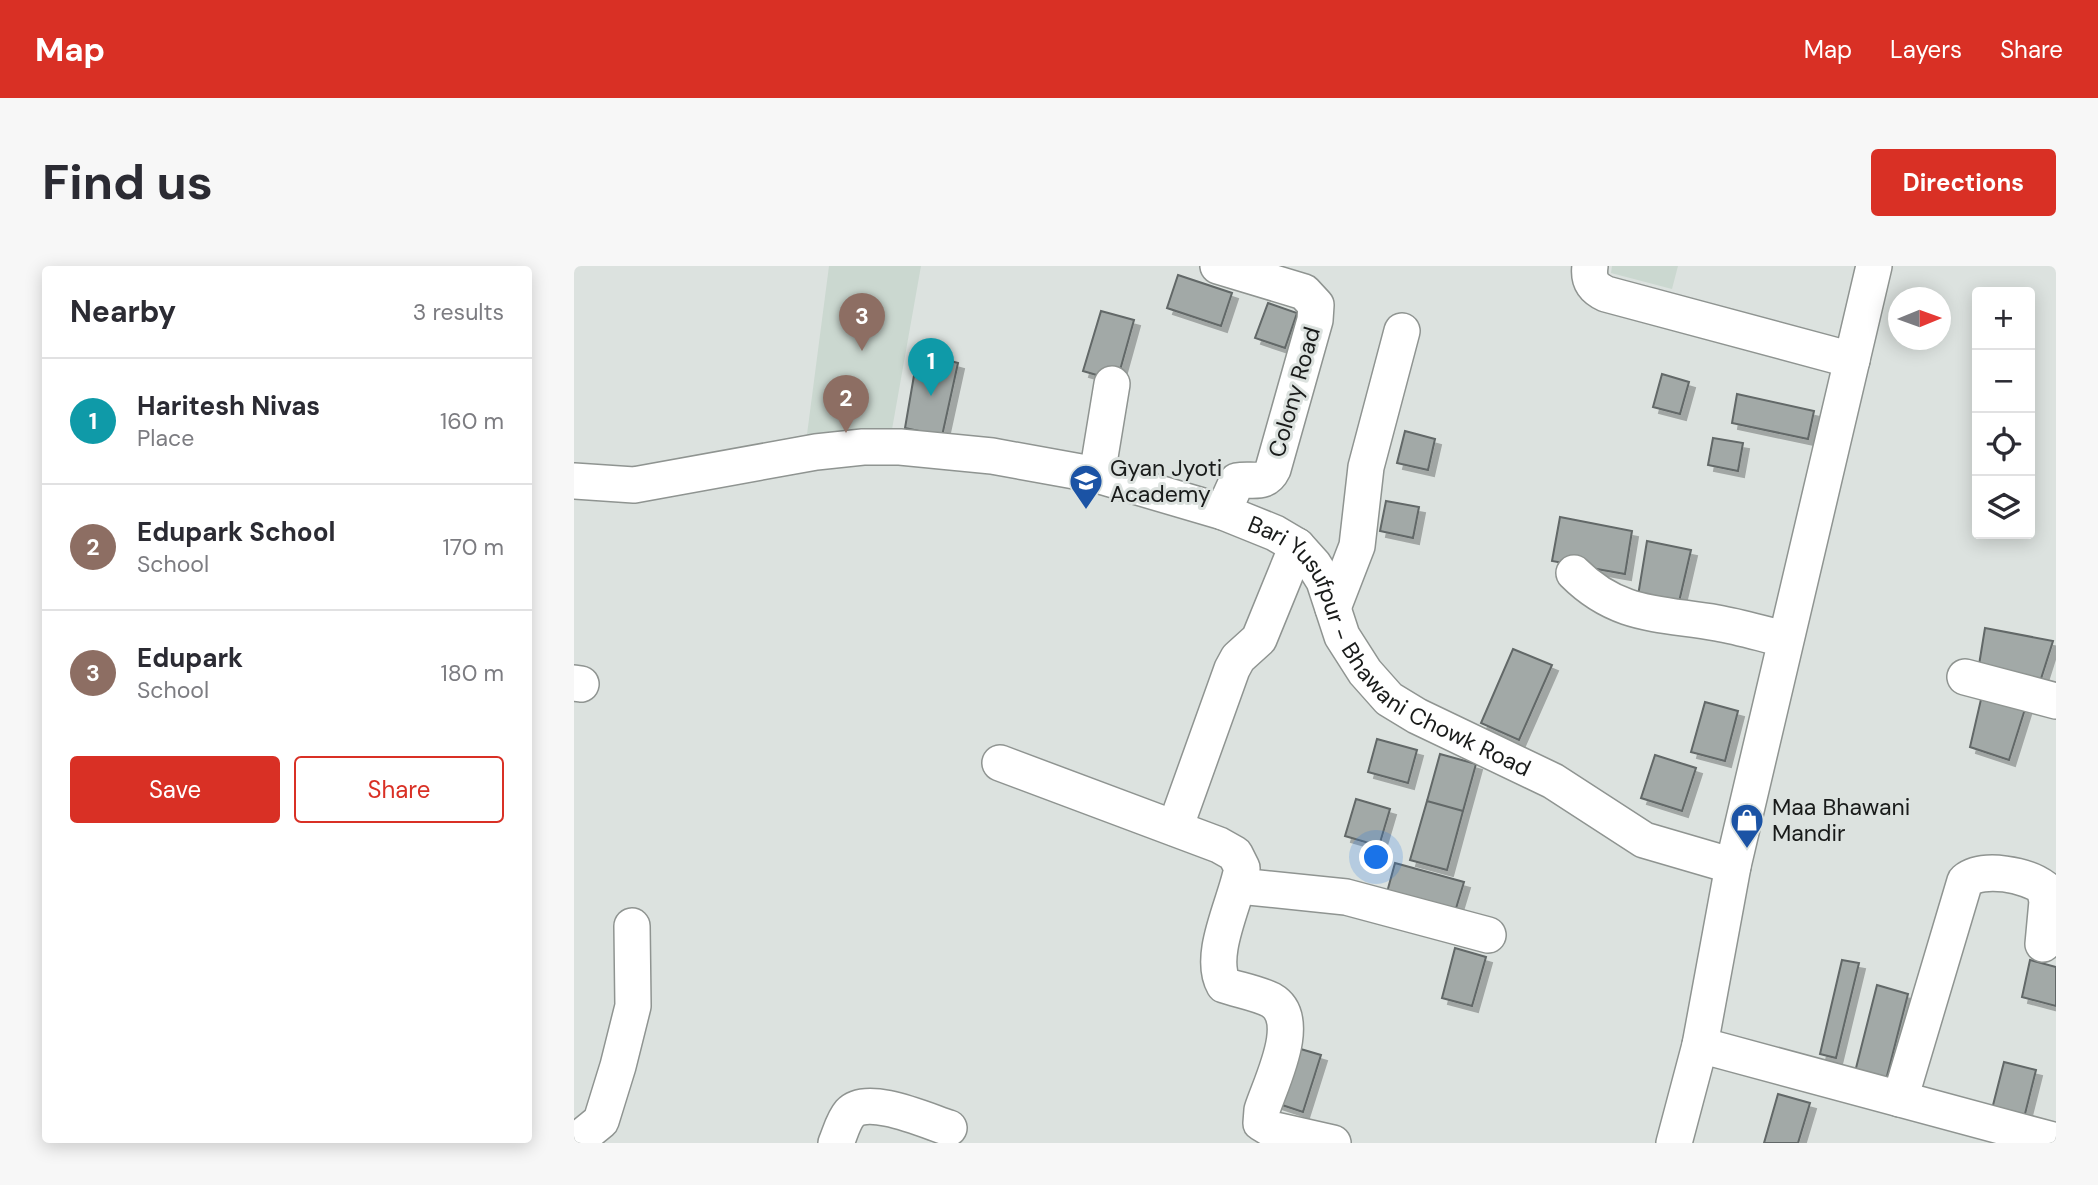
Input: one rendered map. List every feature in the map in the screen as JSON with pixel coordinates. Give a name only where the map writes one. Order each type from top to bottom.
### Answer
[{"type":"street","name":"Colony Road","points":[[1218,266],[1304,292],[1316,305],[1315,320],[1273,469],[1269,477],[1261,481],[1237,481],[1223,512]]},
{"type":"street","points":[[1590,266],[1589,279],[1595,289],[1605,294],[1852,360]]},
{"type":"street","points":[[1674,1143],[1700,1045],[1733,866],[1874,266]]},
{"type":"street","points":[[1333,608],[1357,546],[1366,467],[1402,331]]},
{"type":"street","points":[[1097,475],[1112,384]]},
{"type":"street","name":"Bari Yusufpur - Bhawani Chowk Road","points":[[574,481],[634,485],[817,452],[863,447],[957,451],[1097,475],[1223,512],[1275,533],[1297,546],[1324,581],[1342,636],[1365,672],[1389,699],[1417,716],[1553,781],[1644,840],[1733,866]]},
{"type":"street","points":[[1175,828],[1232,669],[1238,658],[1259,639],[1297,546]]},
{"type":"street","points":[[1574,573],[1604,599],[1626,609],[1680,620],[1721,624],[1786,639]]},
{"type":"street","points":[[1965,677],[2056,701]]},
{"type":"street","points":[[1000,763],[1219,845],[1235,854],[1242,868],[1218,955],[1217,973],[1224,985],[1270,1000],[1282,1009],[1288,1024],[1262,1110],[1261,1123],[1271,1129],[1333,1143]]},
{"type":"street","points":[[1900,1099],[1965,881],[1972,874],[1983,873],[2033,880],[2044,888],[2047,901],[2043,944]]},
{"type":"street","points":[[1239,886],[1346,897],[1488,935]]},
{"type":"street","points":[[574,1143],[601,1121],[618,1066],[634,1006],[632,926]]},
{"type":"street","points":[[1700,1045],[1900,1099],[1975,1131],[2056,1140]]},
{"type":"street","points":[[836,1143],[851,1112],[862,1106],[890,1109],[949,1128]]},
{"type":"shaded area","points":[[829,266],[921,266],[891,435],[806,442]]},
{"type":"shaded area","points":[[1612,266],[1678,266],[1672,289],[1611,273]]},
{"type":"building","points":[[1178,275],[1232,293],[1221,326],[1167,308]]},
{"type":"building","points":[[1268,303],[1297,313],[1285,348],[1255,338]]},
{"type":"building","points":[[1101,311],[1134,320],[1117,381],[1083,371]]},
{"type":"building","points":[[918,352],[958,363],[942,436],[905,428]]},
{"type":"building","points":[[1662,374],[1689,382],[1680,414],[1653,407]]},
{"type":"building","points":[[1737,394],[1814,411],[1808,439],[1732,423]]},
{"type":"building","points":[[1405,431],[1435,439],[1428,470],[1397,463]]},
{"type":"building","points":[[1713,438],[1743,443],[1738,471],[1708,465]]},
{"type":"building","points":[[1386,501],[1419,507],[1413,538],[1380,531]]},
{"type":"building","points":[[1560,517],[1632,531],[1625,574],[1552,561]]},
{"type":"building","points":[[1647,541],[1691,550],[1676,615],[1636,608]]},
{"type":"building","points":[[1985,628],[2053,641],[2039,685],[1978,671]]},
{"type":"building","points":[[1513,649],[1552,665],[1519,740],[1481,723]]},
{"type":"building","points":[[1982,695],[2025,709],[2009,760],[1970,747]]},
{"type":"building","points":[[1705,702],[1738,711],[1725,761],[1691,752]]},
{"type":"building","points":[[1377,739],[1417,750],[1408,783],[1368,772]]},
{"type":"building","points":[[1440,754],[1476,764],[1463,811],[1427,801]]},
{"type":"building","points":[[1655,755],[1696,768],[1682,811],[1641,798]]},
{"type":"building","points":[[1356,799],[1390,809],[1379,846],[1345,836]]},
{"type":"building","points":[[1427,801],[1463,811],[1447,870],[1410,860]]},
{"type":"building","points":[[1395,863],[1464,882],[1454,915],[1386,896]]},
{"type":"building","points":[[1455,948],[1486,957],[1472,1006],[1442,998]]},
{"type":"building","points":[[1842,960],[1859,963],[1836,1058],[1820,1054]]},
{"type":"building","points":[[2030,960],[2056,967],[2056,1006],[2022,997]]},
{"type":"building","points":[[1877,985],[1908,994],[1886,1080],[1855,1072]]},
{"type":"building","points":[[1287,1045],[1321,1055],[1303,1112],[1270,1101]]},
{"type":"building","points":[[2004,1062],[2036,1070],[2024,1118],[1990,1117]]},
{"type":"building","points":[[1778,1094],[1810,1103],[1798,1143],[1764,1143]]},
{"type":"place","name":"Edupark","points":[[862,351]]},
{"type":"place","name":"Haritesh Nivas","points":[[931,396]]},
{"type":"place","name":"Edupark School","points":[[846,433]]},
{"type":"place","name":"Gyan Jyoti Academy","points":[[1086,511]]},
{"type":"place","name":"Maa Bhawani Mandir","points":[[1747,850]]}]
